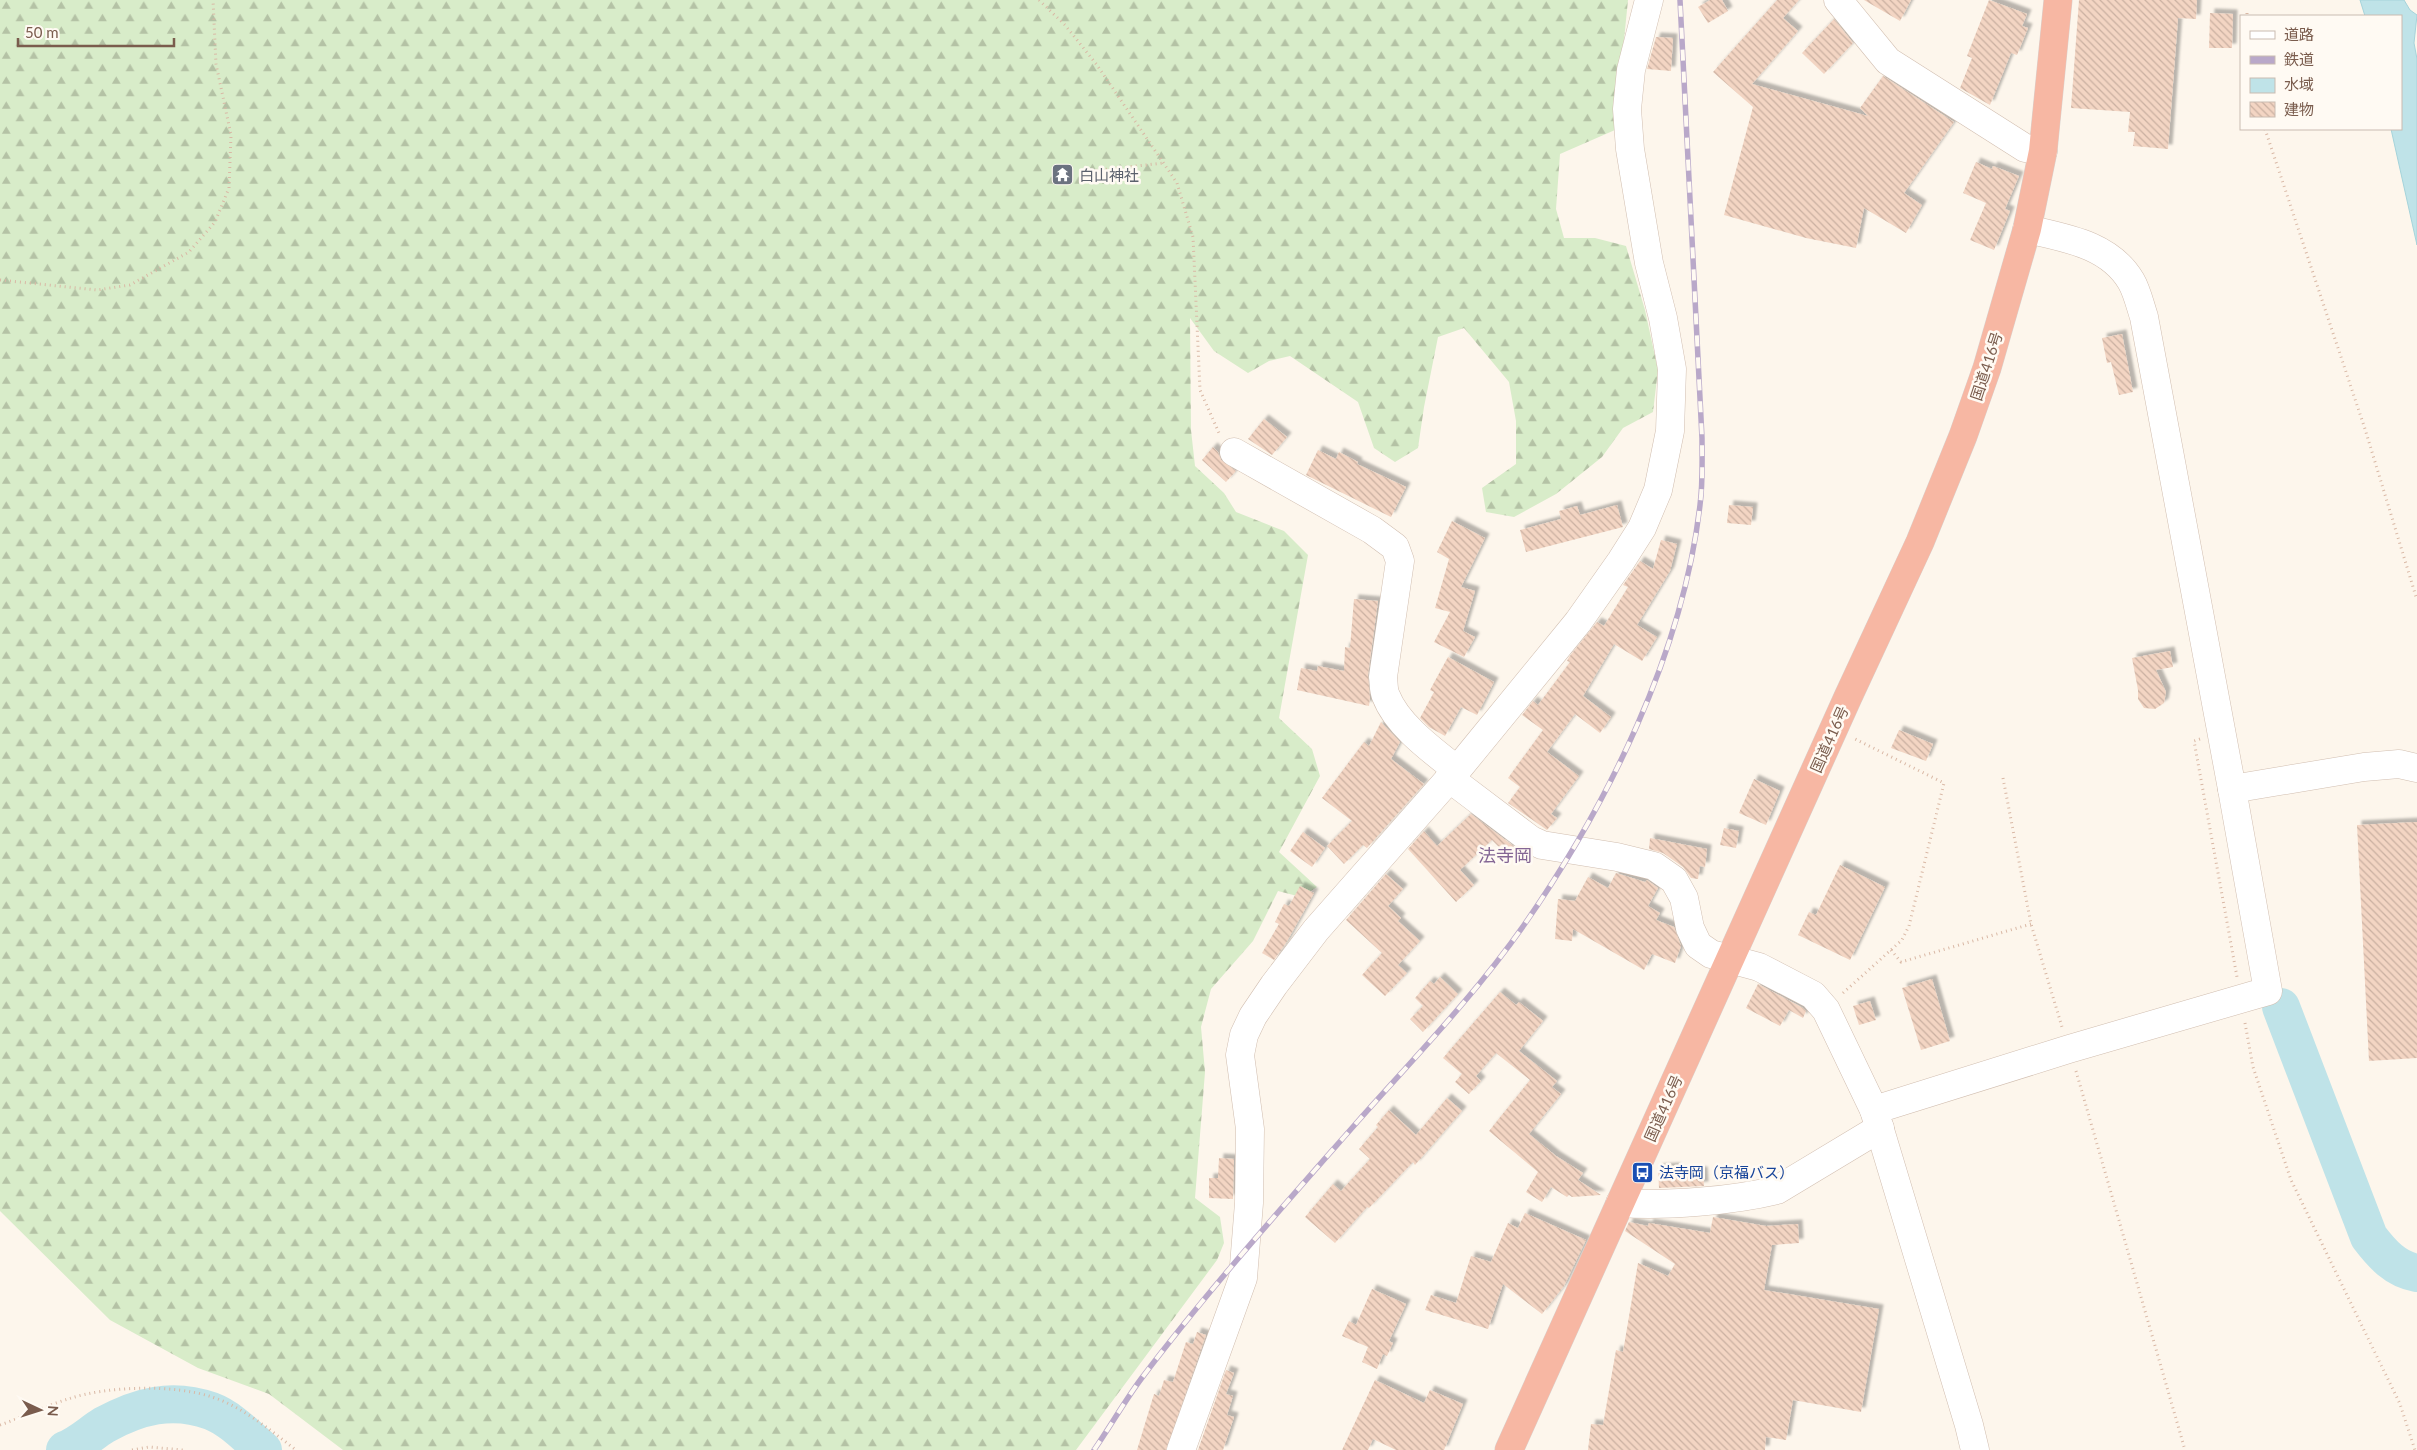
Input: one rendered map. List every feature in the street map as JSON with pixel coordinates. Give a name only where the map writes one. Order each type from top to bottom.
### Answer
[{"type":"highway","name":"国道416号","points":[[1509,1450],[1920,542],[1963,436],[1987,368],[2027,229],[2044,151],[2058,0]]},
{"type":"street","points":[[1182,1450],[1243,1278],[1249,1203],[1250,1129],[1240,1055],[1244,1035],[1253,1016],[1316,930],[1453,774],[1584,614],[1622,561],[1642,528],[1658,490],[1670,431],[1672,369],[1663,318],[1649,264],[1630,149],[1627,109],[1632,70],[1649,0]]},
{"type":"street","points":[[1838,0],[1888,61],[2025,148],[2044,151]]},
{"type":"street","points":[[1620,1203],[1650,1205],[1759,1194],[1778,1190],[1877,1119],[2069,1049],[2268,990],[2144,317],[2130,280],[2112,259],[2084,242],[2027,229]]},
{"type":"street","points":[[1234,452],[1372,530],[1395,547],[1400,561],[1383,677],[1385,695],[1392,709],[1453,774],[1531,840],[1542,845],[1617,857],[1654,866],[1674,880],[1684,898],[1690,928],[1698,945],[1711,954],[1759,967],[1813,995],[1826,1010],[1877,1119],[1969,1424],[1975,1450]]},
{"type":"street","points":[[2232,789],[2364,767],[2399,764],[2417,768]]},
{"type":"path","points":[[0,280],[97,290],[130,284],[189,252],[215,222],[229,188],[231,135],[216,64],[213,0]]},
{"type":"path","points":[[1039,0],[1065,25],[1097,65],[1177,183],[1193,237],[1200,390],[1218,431],[1234,452]]},
{"type":"path","points":[[2265,130],[2365,429],[2417,600]]},
{"type":"path","points":[[1091,171],[1164,163]]},
{"type":"path","points":[[1826,1010],[1902,940],[1909,926],[1944,783],[1834,729]]},
{"type":"path","points":[[2222,734],[2194,741],[2253,1067],[2291,1180],[2400,1404],[2415,1450]]},
{"type":"path","points":[[2003,778],[2032,924],[2185,1450]]},
{"type":"path","points":[[1891,950],[1901,962],[2032,924]]},
{"type":"path","points":[[0,1425],[69,1398],[112,1389],[168,1389],[212,1396],[250,1416],[296,1450]]},
{"type":"path","points":[[132,1450],[149,1446],[183,1450]]},
{"type":"green space","points":[[0,0],[1628,0],[1615,130],[1560,154],[1556,209],[1564,238],[1595,238],[1626,246],[1645,310],[1658,370],[1653,412],[1623,428],[1602,457],[1556,494],[1514,517],[1486,512],[1482,488],[1516,464],[1516,421],[1509,382],[1464,328],[1438,337],[1418,448],[1395,462],[1374,448],[1358,402],[1290,356],[1269,361],[1248,373],[1214,351],[1190,318],[1191,430],[1195,466],[1224,493],[1236,512],[1284,531],[1308,555],[1279,718],[1312,749],[1320,776],[1279,852],[1317,887],[1301,897],[1278,891],[1253,941],[1211,989],[1201,1027],[1205,1072],[1195,1198],[1220,1217],[1224,1243],[1217,1260],[1076,1450],[343,1450],[269,1394],[198,1368],[110,1320],[0,1211]]},
{"type":"water","points":[[2360,0],[2404,0],[2410,10],[2417,15],[2414,43],[2417,59],[2417,245],[2391,130],[2402,130],[2402,15],[2365,15]]},
{"type":"building","points":[[1710,0],[1722,0],[1728,11],[1708,23],[1698,7]]},
{"type":"building","points":[[1777,0],[1799,0],[1783,18],[1798,31],[1752,84],[1868,116],[1860,108],[1883,76],[1954,122],[1904,193],[1922,205],[1906,233],[1864,208],[1856,248],[1806,238],[1724,215],[1753,107],[1713,72]]},
{"type":"building","points":[[1864,0],[1911,0],[1900,21]]},
{"type":"building","points":[[1989,0],[2027,14],[2022,26],[2028,28],[2017,55],[2011,53],[1990,105],[1960,88],[1972,58],[1967,56]]},
{"type":"building","points":[[2079,0],[2197,0],[2196,19],[2178,18],[2168,149],[2133,146],[2135,132],[2128,132],[2130,112],[2071,108]]},
{"type":"building","points":[[2210,13],[2233,14],[2232,48],[2209,48]]},
{"type":"building","points":[[1834,19],[1853,43],[1824,74],[1802,53]]},
{"type":"building","points":[[1656,37],[1673,38],[1671,71],[1647,69]]},
{"type":"building","points":[[1976,162],[1992,169],[1993,166],[2019,176],[2005,209],[2010,211],[1994,250],[1970,240],[1986,203],[1963,193]]},
{"type":"building","points":[[2122,334],[2133,392],[2119,395],[2111,362],[2107,363],[2102,338]]},
{"type":"building","points":[[1264,419],[1287,437],[1272,455],[1248,439]]},
{"type":"building","points":[[1213,447],[1218,452],[1221,460],[1236,471],[1226,482],[1202,460]]},
{"type":"building","points":[[1318,450],[1336,459],[1339,452],[1358,462],[1357,464],[1406,487],[1391,517],[1306,475]]},
{"type":"building","points":[[1617,505],[1623,527],[1526,552],[1520,530],[1561,519],[1559,511],[1577,506],[1580,515]]},
{"type":"building","points":[[1729,505],[1753,507],[1751,525],[1727,523]]},
{"type":"building","points":[[1452,521],[1485,538],[1461,587],[1475,591],[1463,631],[1475,637],[1464,657],[1434,642],[1450,612],[1435,608],[1449,559],[1437,552]]},
{"type":"building","points":[[1661,540],[1677,544],[1670,571],[1637,625],[1657,637],[1642,661],[1614,644],[1583,696],[1611,717],[1600,733],[1575,714],[1547,752],[1579,776],[1551,814],[1557,818],[1547,830],[1508,803],[1520,787],[1508,778],[1543,730],[1522,715],[1533,701],[1538,705],[1570,662],[1567,661],[1569,657],[1597,622],[1604,626],[1628,587],[1623,585],[1640,561],[1653,569]]},
{"type":"building","points":[[1354,599],[1378,601],[1368,675],[1369,706],[1297,690],[1301,668],[1317,671],[1318,666],[1344,671],[1345,647],[1350,648]]},
{"type":"building","points":[[2170,651],[2173,667],[2156,670],[2166,692],[2164,703],[2155,709],[2144,708],[2138,699],[2132,658]]},
{"type":"building","points":[[1448,657],[1494,682],[1477,715],[1461,707],[1445,736],[1429,727],[1420,718],[1434,692],[1430,690]]},
{"type":"building","points":[[1381,722],[1400,742],[1391,759],[1424,784],[1367,848],[1363,845],[1344,864],[1327,846],[1352,821],[1322,798],[1364,742],[1369,746]]},
{"type":"building","points":[[1899,730],[1933,744],[1926,761],[1891,748]]},
{"type":"building","points":[[1754,779],[1780,791],[1766,825],[1739,813]]},
{"type":"building","points":[[1471,814],[1520,851],[1514,857],[1502,844],[1499,847],[1492,840],[1460,870],[1474,885],[1456,902],[1408,849],[1424,831],[1437,846]]},
{"type":"building","points":[[2417,822],[2417,1058],[2369,1061],[2357,825]]},
{"type":"building","points":[[1724,828],[1739,831],[1736,848],[1720,845]]},
{"type":"building","points":[[1303,832],[1325,848],[1312,867],[1290,851]]},
{"type":"building","points":[[1650,838],[1707,849],[1705,867],[1700,866],[1698,879],[1691,878],[1683,867],[1663,853],[1649,849]]},
{"type":"building","points":[[1840,865],[1885,887],[1850,960],[1798,935],[1809,912],[1816,915]]},
{"type":"building","points":[[1616,873],[1645,882],[1647,880],[1658,888],[1648,906],[1660,913],[1656,920],[1674,927],[1681,946],[1675,963],[1652,954],[1644,970],[1573,929],[1572,941],[1555,939],[1558,899],[1575,901],[1588,877],[1608,888]]},
{"type":"building","points":[[1386,874],[1403,889],[1388,906],[1401,918],[1398,921],[1420,941],[1398,965],[1407,973],[1385,996],[1362,975],[1382,953],[1346,920]]},
{"type":"building","points":[[1300,886],[1314,893],[1286,943],[1274,960],[1262,953],[1279,924],[1275,922],[1284,904],[1289,906]]},
{"type":"building","points":[[1440,977],[1458,994],[1423,1032],[1410,1019],[1423,1006],[1415,998],[1430,981],[1434,984]]},
{"type":"building","points":[[1932,979],[1950,1041],[1921,1050],[1902,988]]},
{"type":"building","points":[[1758,984],[1803,1008],[1806,1011],[1803,1018],[1789,1010],[1780,1026],[1746,1008]]},
{"type":"building","points":[[1500,992],[1516,1005],[1519,1002],[1543,1021],[1519,1051],[1557,1081],[1552,1087],[1561,1094],[1529,1134],[1556,1156],[1583,1173],[1578,1180],[1601,1195],[1572,1197],[1569,1195],[1567,1197],[1551,1187],[1542,1202],[1526,1192],[1538,1172],[1489,1131],[1530,1080],[1496,1053],[1476,1076],[1481,1081],[1469,1094],[1455,1082],[1462,1074],[1443,1058]]},
{"type":"building","points":[[1870,1001],[1876,1020],[1859,1025],[1853,1006]]},
{"type":"building","points":[[1447,1098],[1462,1111],[1415,1165],[1413,1162],[1369,1208],[1367,1207],[1335,1243],[1305,1217],[1333,1184],[1341,1191],[1370,1159],[1359,1149],[1378,1127],[1376,1125],[1389,1110],[1416,1135]]},
{"type":"building","points":[[1219,1158],[1234,1159],[1233,1199],[1209,1198],[1209,1178],[1218,1178]]},
{"type":"building","points":[[1676,1167],[1676,1171],[1703,1171],[1704,1186],[1659,1188],[1658,1168]]},
{"type":"building","points":[[1525,1213],[1586,1240],[1564,1286],[1542,1314],[1503,1284],[1488,1329],[1425,1310],[1431,1295],[1456,1303],[1471,1256],[1491,1262],[1508,1223],[1518,1228]]},
{"type":"building","points":[[1713,1217],[1766,1226],[1798,1224],[1799,1243],[1772,1245],[1764,1290],[1879,1309],[1861,1412],[1793,1400],[1786,1440],[1766,1437],[1765,1450],[1588,1450],[1591,1424],[1603,1425],[1616,1350],[1623,1352],[1638,1263],[1668,1276],[1675,1264],[1625,1231],[1629,1222],[1648,1226],[1649,1223],[1710,1233]]},
{"type":"building","points":[[1372,1289],[1406,1304],[1389,1341],[1393,1343],[1387,1356],[1383,1354],[1377,1369],[1362,1362],[1368,1347],[1342,1336],[1349,1321],[1356,1325]]},
{"type":"building","points":[[1197,1332],[1206,1335],[1166,1450],[1137,1450],[1154,1394],[1159,1396],[1164,1380],[1173,1382],[1186,1342],[1193,1344]]},
{"type":"building","points":[[1226,1370],[1234,1373],[1226,1394],[1233,1396],[1227,1415],[1234,1417],[1223,1450],[1198,1450]]},
{"type":"building","points":[[1375,1380],[1424,1403],[1430,1390],[1463,1404],[1444,1450],[1396,1450],[1373,1439],[1368,1450],[1342,1450]]},
{"type":"waterway","points":[[2281,1007],[2369,1237],[2390,1260],[2402,1268],[2417,1273]]},
{"type":"waterway","points":[[65,1450],[81,1442],[117,1418],[143,1409],[169,1404],[197,1407],[218,1414],[238,1428],[263,1450]]},
{"type":"railway","points":[[1094,1450],[1141,1379],[1220,1280],[1465,1001],[1524,925],[1585,829],[1637,725],[1659,671],[1677,616],[1691,561],[1702,480],[1702,438],[1680,0]]},
{"type":"place","name":"白山神社","points":[[1063,175]]},
{"type":"place","name":"法寺岡（京福バス）","points":[[1643,1172]]},
{"type":"district","name":"法寺岡","points":[[1505,855]]}]
